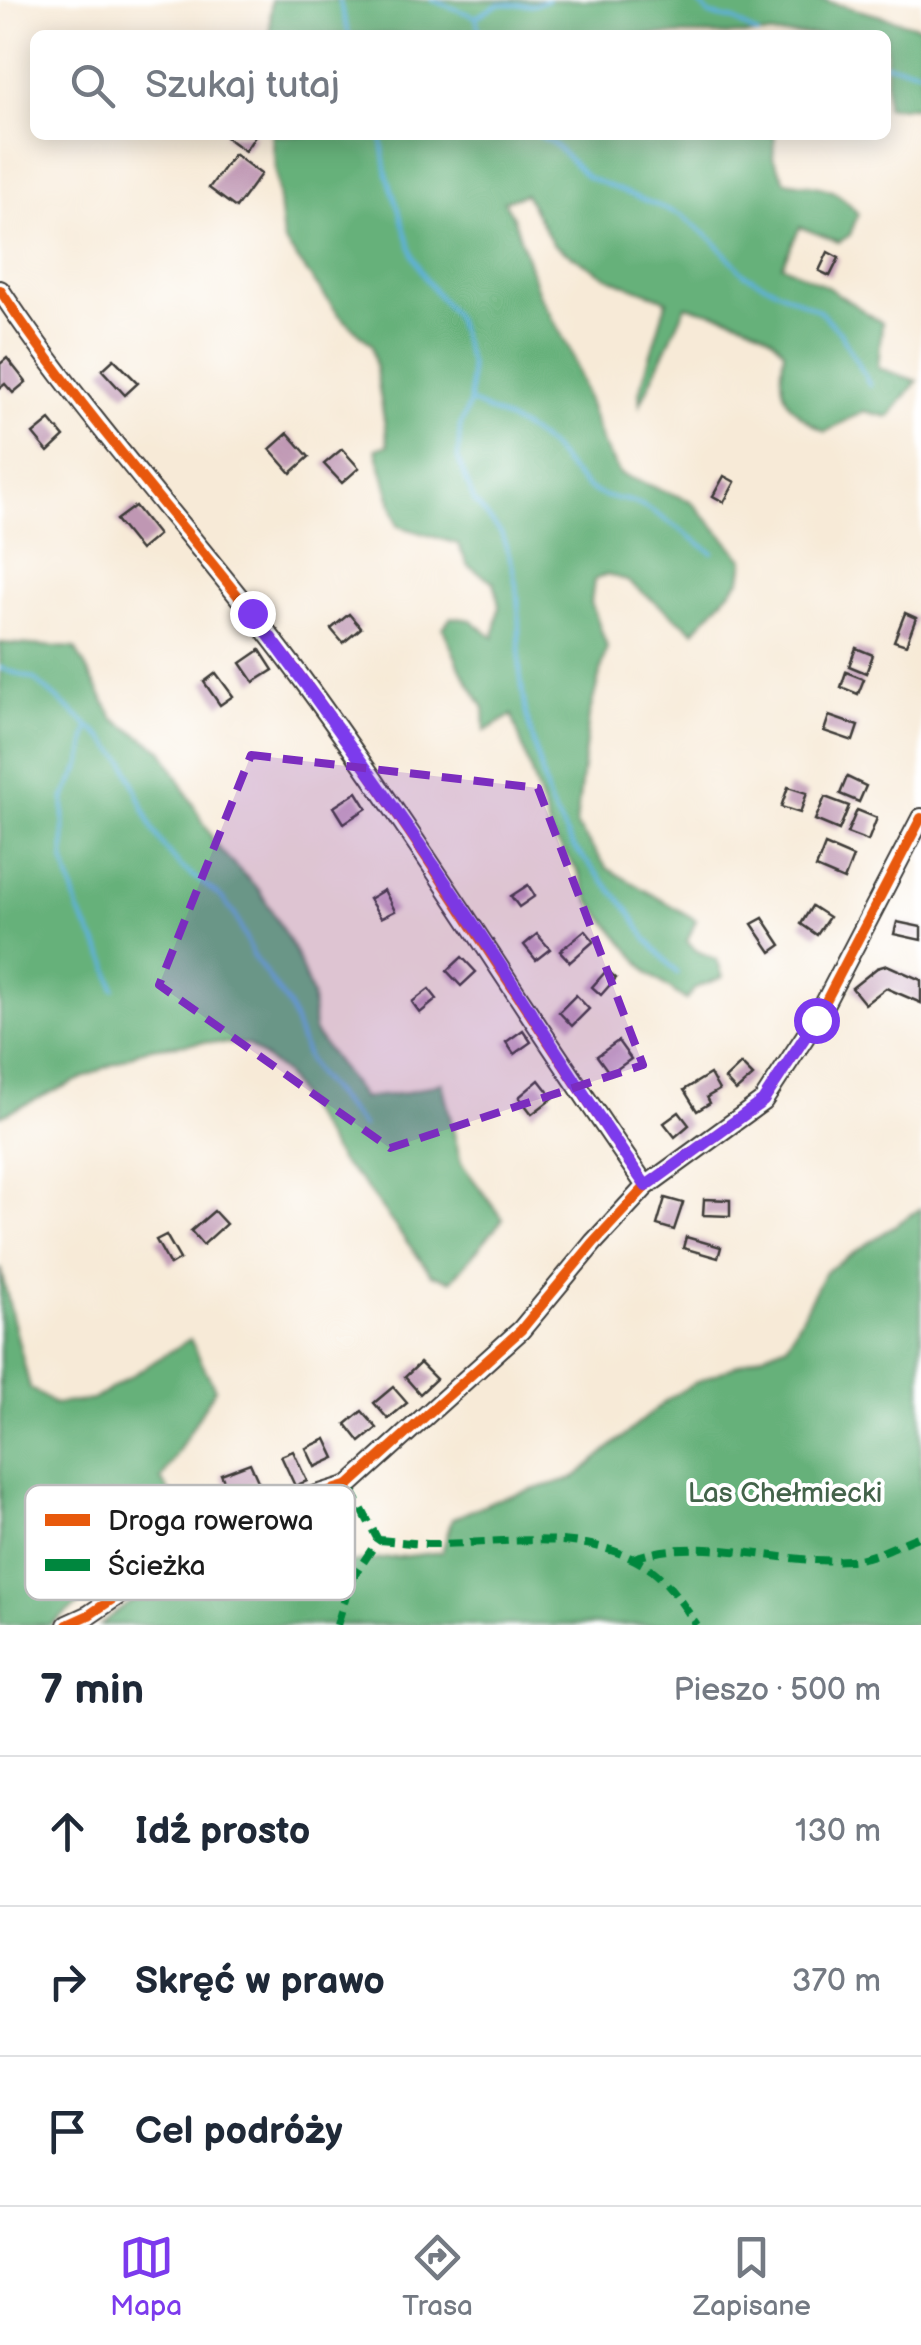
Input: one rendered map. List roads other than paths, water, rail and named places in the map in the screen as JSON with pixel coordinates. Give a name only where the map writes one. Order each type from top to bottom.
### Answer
[{"type":"street","points":[[0,290],[97,424],[252,613],[352,747],[646,1186]]},
{"type":"street","points":[[347,1485],[521,1330],[646,1186],[763,1101],[816,1020],[921,818]]},
{"type":"street","points":[[67,1625],[111,1600]]},
{"type":"waterway","points":[[339,0],[348,30]]},
{"type":"waterway","points":[[432,0],[476,17],[499,4],[534,5],[547,0]]},
{"type":"waterway","points":[[696,0],[710,15],[734,20],[750,30]]},
{"type":"waterway","points":[[476,17],[479,30]]},
{"type":"waterway","points":[[891,65],[921,70]]},
{"type":"waterway","points":[[382,140],[387,174],[414,258],[456,318],[470,365],[470,402],[460,427],[458,459],[474,501],[501,533],[512,564],[518,596],[520,673],[526,714],[550,804],[572,845],[677,973]]},
{"type":"waterway","points":[[546,140],[587,177],[681,215],[713,240],[744,274],[818,310],[840,332],[870,385]]},
{"type":"waterway","points":[[472,403],[534,435],[590,489],[641,505],[713,553]]},
{"type":"waterway","points":[[0,668],[34,679],[125,762],[164,847],[179,865],[222,898],[235,915],[254,957],[289,1006],[308,1060],[362,1126]]},
{"type":"waterway","points":[[88,729],[81,765],[64,798],[64,860],[79,912],[107,962],[114,989]]},
{"type":"park label","name":"Las Chełmiecki","points":[[785,1492]]}]
